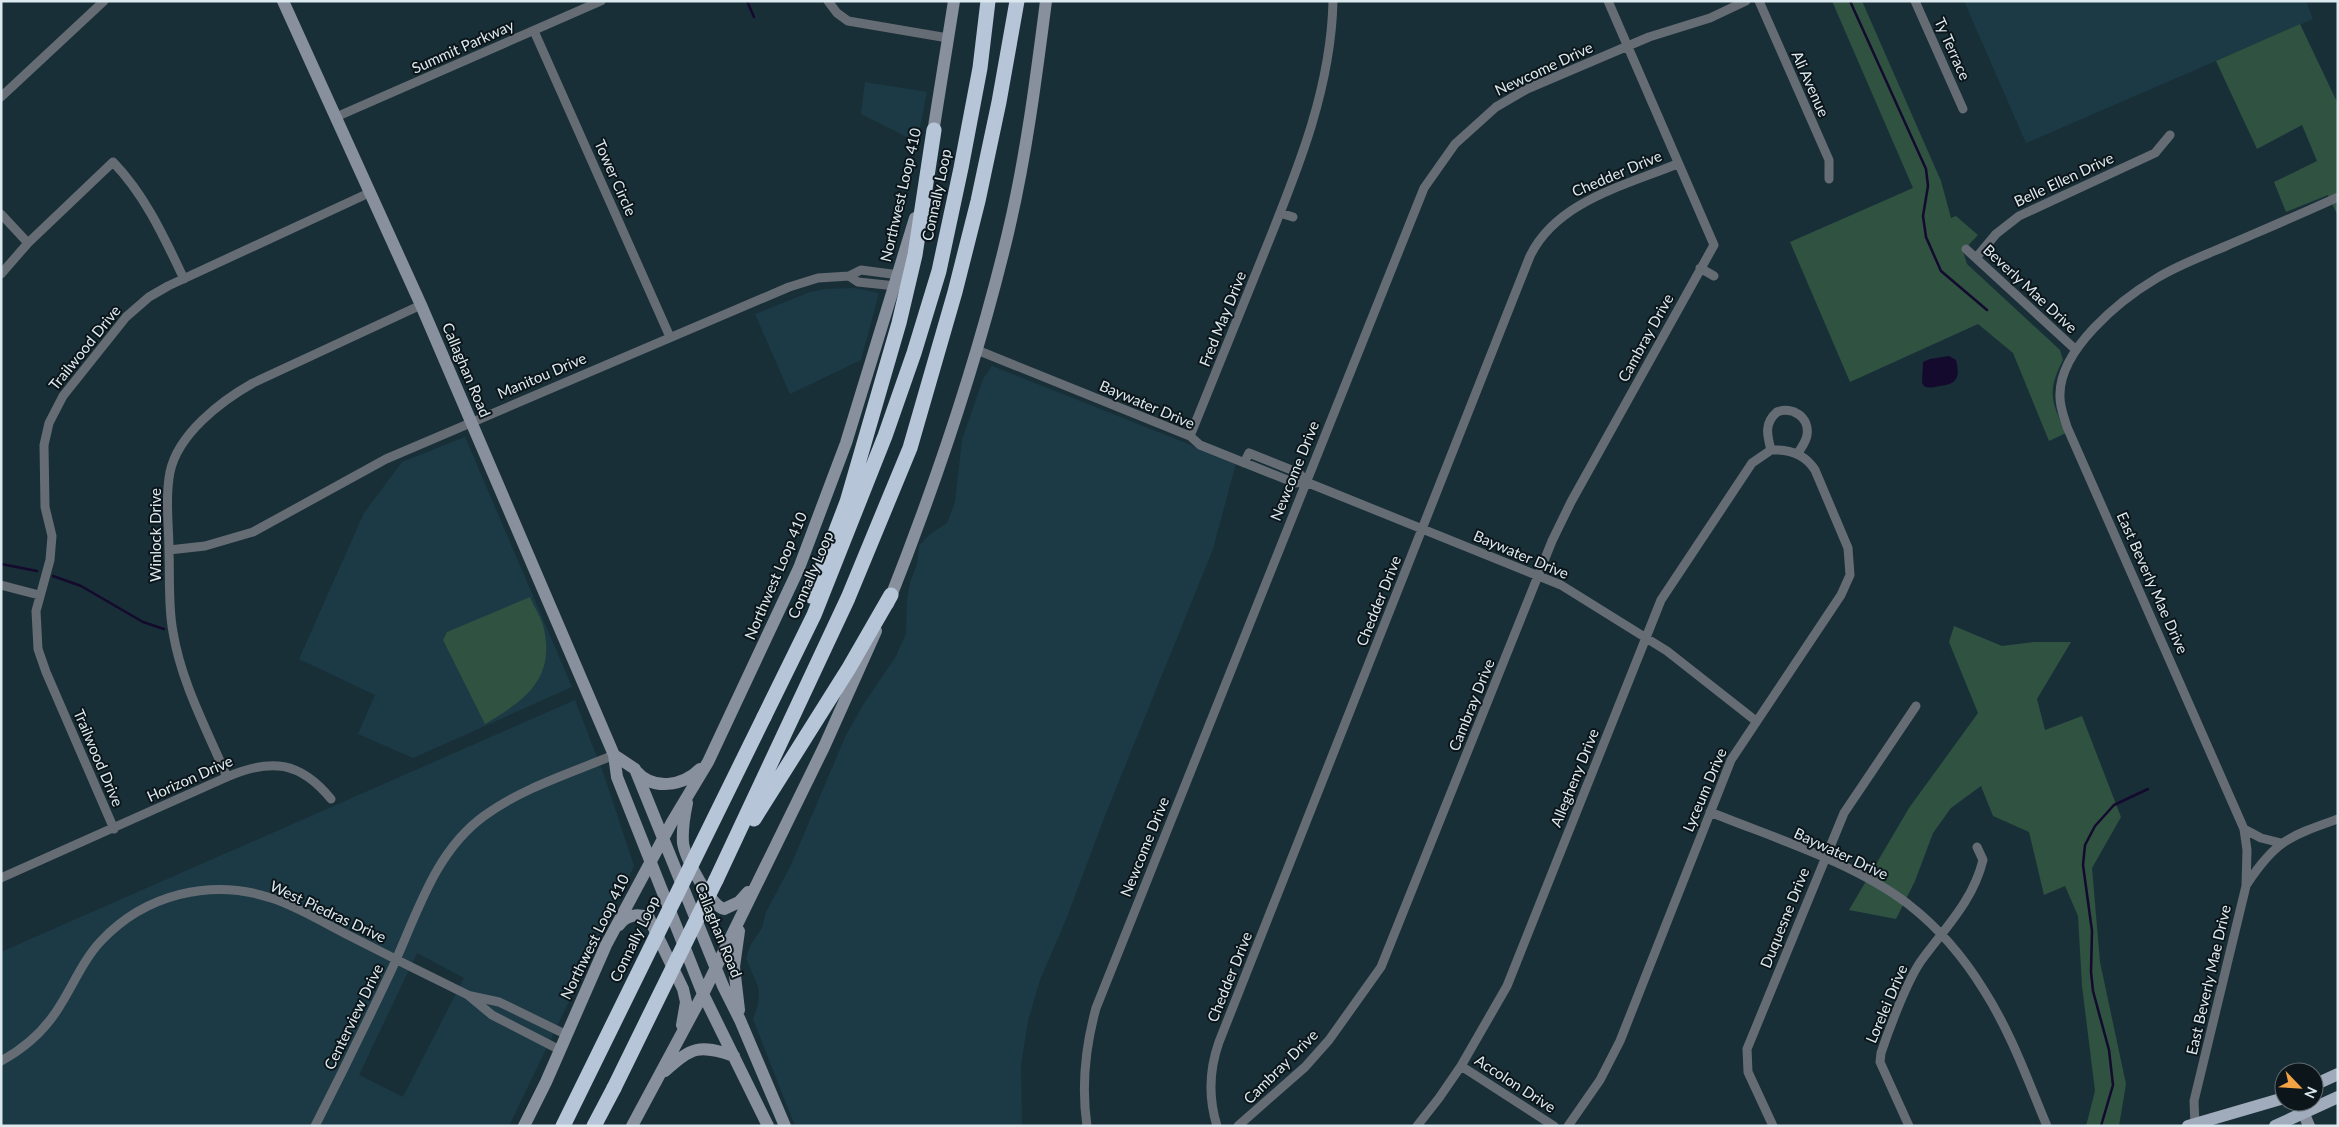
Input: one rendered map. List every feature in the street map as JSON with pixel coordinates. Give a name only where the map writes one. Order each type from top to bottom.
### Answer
[{"type":"highway","name":"Connally Loop","points":[[563,1126],[814,615],[885,436],[914,353],[939,271],[980,68],[988,1]]},
{"type":"highway","points":[[594,1126],[716,880],[848,598],[910,448],[955,292],[978,201],[999,102],[1017,1]]},
{"type":"highway","points":[[764,717],[847,502],[899,323],[915,255],[934,130]]},
{"type":"highway","points":[[716,880],[807,735],[891,595]]},
{"type":"main road","name":"Callaghan Road","points":[[283,1],[421,305],[614,754],[617,777],[703,994],[768,1126]]},
{"type":"main road","name":"Northwest Loop 410","points":[[524,1126],[567,1035],[606,945],[651,860],[708,762],[752,672],[814,532],[846,443],[916,217],[934,130],[954,1]]},
{"type":"main road","points":[[632,1126],[703,994],[851,691],[891,595],[934,483],[977,350],[1008,233],[1026,144],[1046,1]]},
{"type":"main road","name":"Callaghan Road","points":[[614,754],[635,770],[715,968],[740,1020],[785,1126]]},
{"type":"main road","points":[[635,770],[642,778],[652,783],[672,784],[694,776],[708,762]]},
{"type":"main road","points":[[689,794],[683,825],[683,845],[691,868],[715,903],[724,909],[732,906],[756,885]]},
{"type":"main road","points":[[740,1020],[734,966],[736,944],[743,911]]},
{"type":"main road","points":[[606,945],[627,917],[642,915],[649,918],[684,989],[686,1002],[679,1038]]},
{"type":"main road","points":[[657,1078],[685,1053],[694,1049],[715,1050],[734,1056]]},
{"type":"main road","points":[[2324,1080],[2338,1074]]},
{"type":"main road","points":[[2324,1101],[2338,1097]]},
{"type":"main road","points":[[2193,1125],[2274,1101]]},
{"type":"main road","points":[[2275,1126],[2295,1112]]},
{"type":"main road","points":[[2304,1112],[2309,1126]]},
{"type":"street","points":[[1,97],[104,1]]},
{"type":"street","name":"Summit Parkway","points":[[336,117],[601,1]]},
{"type":"street","points":[[828,1],[837,14],[859,24],[948,38]]},
{"type":"street","name":"Fred May Drive","points":[[1190,436],[1308,139],[1323,86],[1333,24],[1334,1]]},
{"type":"street","name":"Cambray Drive","points":[[1238,1126],[1305,1067],[1329,1040],[1382,967],[1539,575],[1571,502],[1714,245],[1677,164],[1608,1]]},
{"type":"street","name":"Newcome Drive","points":[[1087,1126],[1083,1084],[1084,1058],[1096,1008],[1413,211],[1439,164],[1473,126],[1496,107],[1527,90],[1627,47],[1710,18],[1746,1]]},
{"type":"street","name":"Ali Avenue","points":[[1759,1],[1829,160],[1829,179]]},
{"type":"street","name":"Ty Terrace","points":[[1915,1],[1963,109]]},
{"type":"street","name":"Tower Circle","points":[[534,31],[670,336]]},
{"type":"street","name":"Belle Ellen Drive","points":[[1976,258],[1996,234],[2019,216],[2154,153],[2170,135]]},
{"type":"street","points":[[1,274],[28,243],[113,162],[126,175],[159,227],[184,279]]},
{"type":"street","name":"Chedder Drive","points":[[1217,1126],[1210,1089],[1215,1052],[1530,256],[1551,226],[1571,209],[1677,164]]},
{"type":"street","name":"Trailwood Drive","points":[[114,829],[41,661],[36,624],[39,595],[51,551],[52,536],[46,517],[44,445],[53,413],[63,396],[126,317],[149,297],[371,192]]},
{"type":"street","name":"East Beverly Mae Drive","points":[[2193,1125],[2194,1101],[2246,886],[2247,850],[2244,829],[2064,419],[2060,397],[2061,383],[2064,372],[2076,350],[2115,308],[2157,278],[2338,197]]},
{"type":"street","points":[[1280,212],[1292,217]]},
{"type":"street","points":[[1,214],[28,243]]},
{"type":"street","name":"Beverly Mae Drive","points":[[1966,249],[2076,350]]},
{"type":"street","points":[[1700,268],[1714,276]]},
{"type":"street","name":"Manitou Drive","points":[[169,550],[204,546],[253,532],[357,473],[670,336],[803,282],[848,276],[861,270],[897,281]]},
{"type":"street","name":"Winlock Drive","points":[[227,777],[181,667],[170,613],[167,497],[170,471],[180,450],[207,415],[232,395],[253,383],[421,305]]},
{"type":"street","name":"Baywater Drive","points":[[977,350],[1190,436],[1200,445],[1244,463],[1295,483],[1306,482]]},
{"type":"street","points":[[1788,410],[1798,413],[1807,425],[1806,439],[1798,454],[1775,450],[1766,433],[1768,422],[1777,412],[1788,410]]},
{"type":"street","name":"Allegheny Drive","points":[[1417,1126],[1461,1066],[1507,986],[1661,600],[1752,463],[1775,450]]},
{"type":"street","name":"Baywater Drive","points":[[1244,463],[1249,453],[1298,473],[1306,482],[1561,585],[1667,651],[1756,722]]},
{"type":"street","name":"Lyceum Drive","points":[[1568,1126],[1600,1080],[1617,1048],[1731,760],[1841,595],[1850,575],[1848,548],[1810,462],[1798,454]]},
{"type":"street","points":[[1254,467],[1258,457]]},
{"type":"street","points":[[1,585],[39,595]]},
{"type":"street","name":"Duquesne Drive","points":[[1773,1126],[1748,1072],[1747,1049],[1824,859],[1852,800],[1916,706]]},
{"type":"street","name":"Centerview Drive","points":[[315,1126],[397,960],[432,877],[464,833],[502,804],[614,754]]},
{"type":"street","name":"Horizon Drive","points":[[1,878],[227,777],[259,766],[288,768],[308,776],[331,799]]},
{"type":"street","name":"Baywater Drive","points":[[1710,812],[1824,859],[1882,887],[1908,904],[1942,935],[1952,945],[1986,993],[2010,1040],[2048,1126]]},
{"type":"street","points":[[2246,886],[2258,867],[2281,843],[2338,819]]},
{"type":"street","points":[[2244,829],[2261,838],[2281,843]]},
{"type":"street","name":"Lorelei Drive","points":[[1909,1126],[1880,1062],[1886,1039],[1916,969],[1966,903],[1976,884],[1983,860],[1978,847]]},
{"type":"street","name":"West Piedras Drive","points":[[1,1061],[19,1051],[46,1026],[61,1005],[90,954],[114,929],[142,908],[180,894],[223,889],[272,898],[468,995],[499,1002],[567,1035]]},
{"type":"street","name":"West Piedras Drive","points":[[468,995],[492,1015],[560,1050]]},
{"type":"street","name":"Accolon Drive","points":[[1461,1066],[1554,1126]]},
{"type":"shaded area","points":[[1964,1],[2306,1],[2313,19],[2026,143]]},
{"type":"shaded area","points":[[865,82],[927,92],[917,142],[861,114]]},
{"type":"shaded area","points":[[854,288],[879,293],[861,360],[790,394],[755,314],[810,292]]},
{"type":"shaded area","points":[[1949,356],[1956,360],[1958,371],[1956,379],[1946,385],[1924,386],[1922,383],[1923,362]]},
{"type":"shaded area","points":[[992,366],[1236,463],[1213,549],[1106,813],[1067,917],[1040,980],[1028,1021],[1021,1065],[1022,1126],[795,1126],[753,1019],[758,1005],[759,989],[746,958],[751,944],[762,928],[766,912],[790,867],[846,735],[863,705],[895,658],[906,634],[907,600],[910,582],[917,565],[919,546],[930,534],[947,523],[955,502],[962,440],[983,379]]},
{"type":"shaded area","points":[[465,437],[572,687],[413,758],[358,734],[375,695],[299,659],[364,513],[402,462]]},
{"type":"shaded area","points":[[575,700],[605,778],[634,866],[509,1126],[1,1126],[1,952]],"holes":[[[417,953],[464,978],[403,1097],[359,1075]]]},
{"type":"green space","points":[[1832,1],[1862,1],[1941,181],[1951,218],[1956,216],[1978,235],[1963,251],[1967,264],[2060,350],[2063,360],[2054,381],[2053,397],[2054,405],[2066,433],[2049,441],[2013,353],[1978,324],[1850,382],[1790,242],[1913,188]]},
{"type":"green space","points":[[2300,24],[2338,104],[2338,216],[2328,195],[2286,212],[2274,182],[2317,161],[2302,125],[2257,149],[2216,61]]},
{"type":"green space","points":[[530,597],[544,629],[545,662],[533,687],[524,697],[485,724],[443,640],[447,632]]},
{"type":"green space","points":[[1954,626],[2002,646],[2034,642],[2071,642],[2037,699],[2045,730],[2082,716],[2121,817],[2092,868],[2100,962],[2126,1084],[2119,1126],[2086,1126],[2095,1091],[2082,986],[2078,916],[2065,886],[2044,895],[2029,832],[1993,816],[1981,786],[1951,808],[1933,833],[1915,881],[1896,919],[1849,910],[1909,808],[1978,713],[1949,642]]},
{"type":"waterway","points":[[747,1],[754,17]]},
{"type":"waterway","points":[[1850,1],[1926,169],[1928,186],[1923,216],[1926,237],[1941,271],[1987,310]]},
{"type":"waterway","points":[[1,564],[37,571]]},
{"type":"waterway","points":[[53,576],[81,586],[143,622],[164,629]]},
{"type":"waterway","points":[[2101,1126],[2113,1085],[2109,1050],[2093,991],[2091,972],[2092,931],[2083,865],[2085,845],[2095,826],[2114,805],[2148,789]]}]
